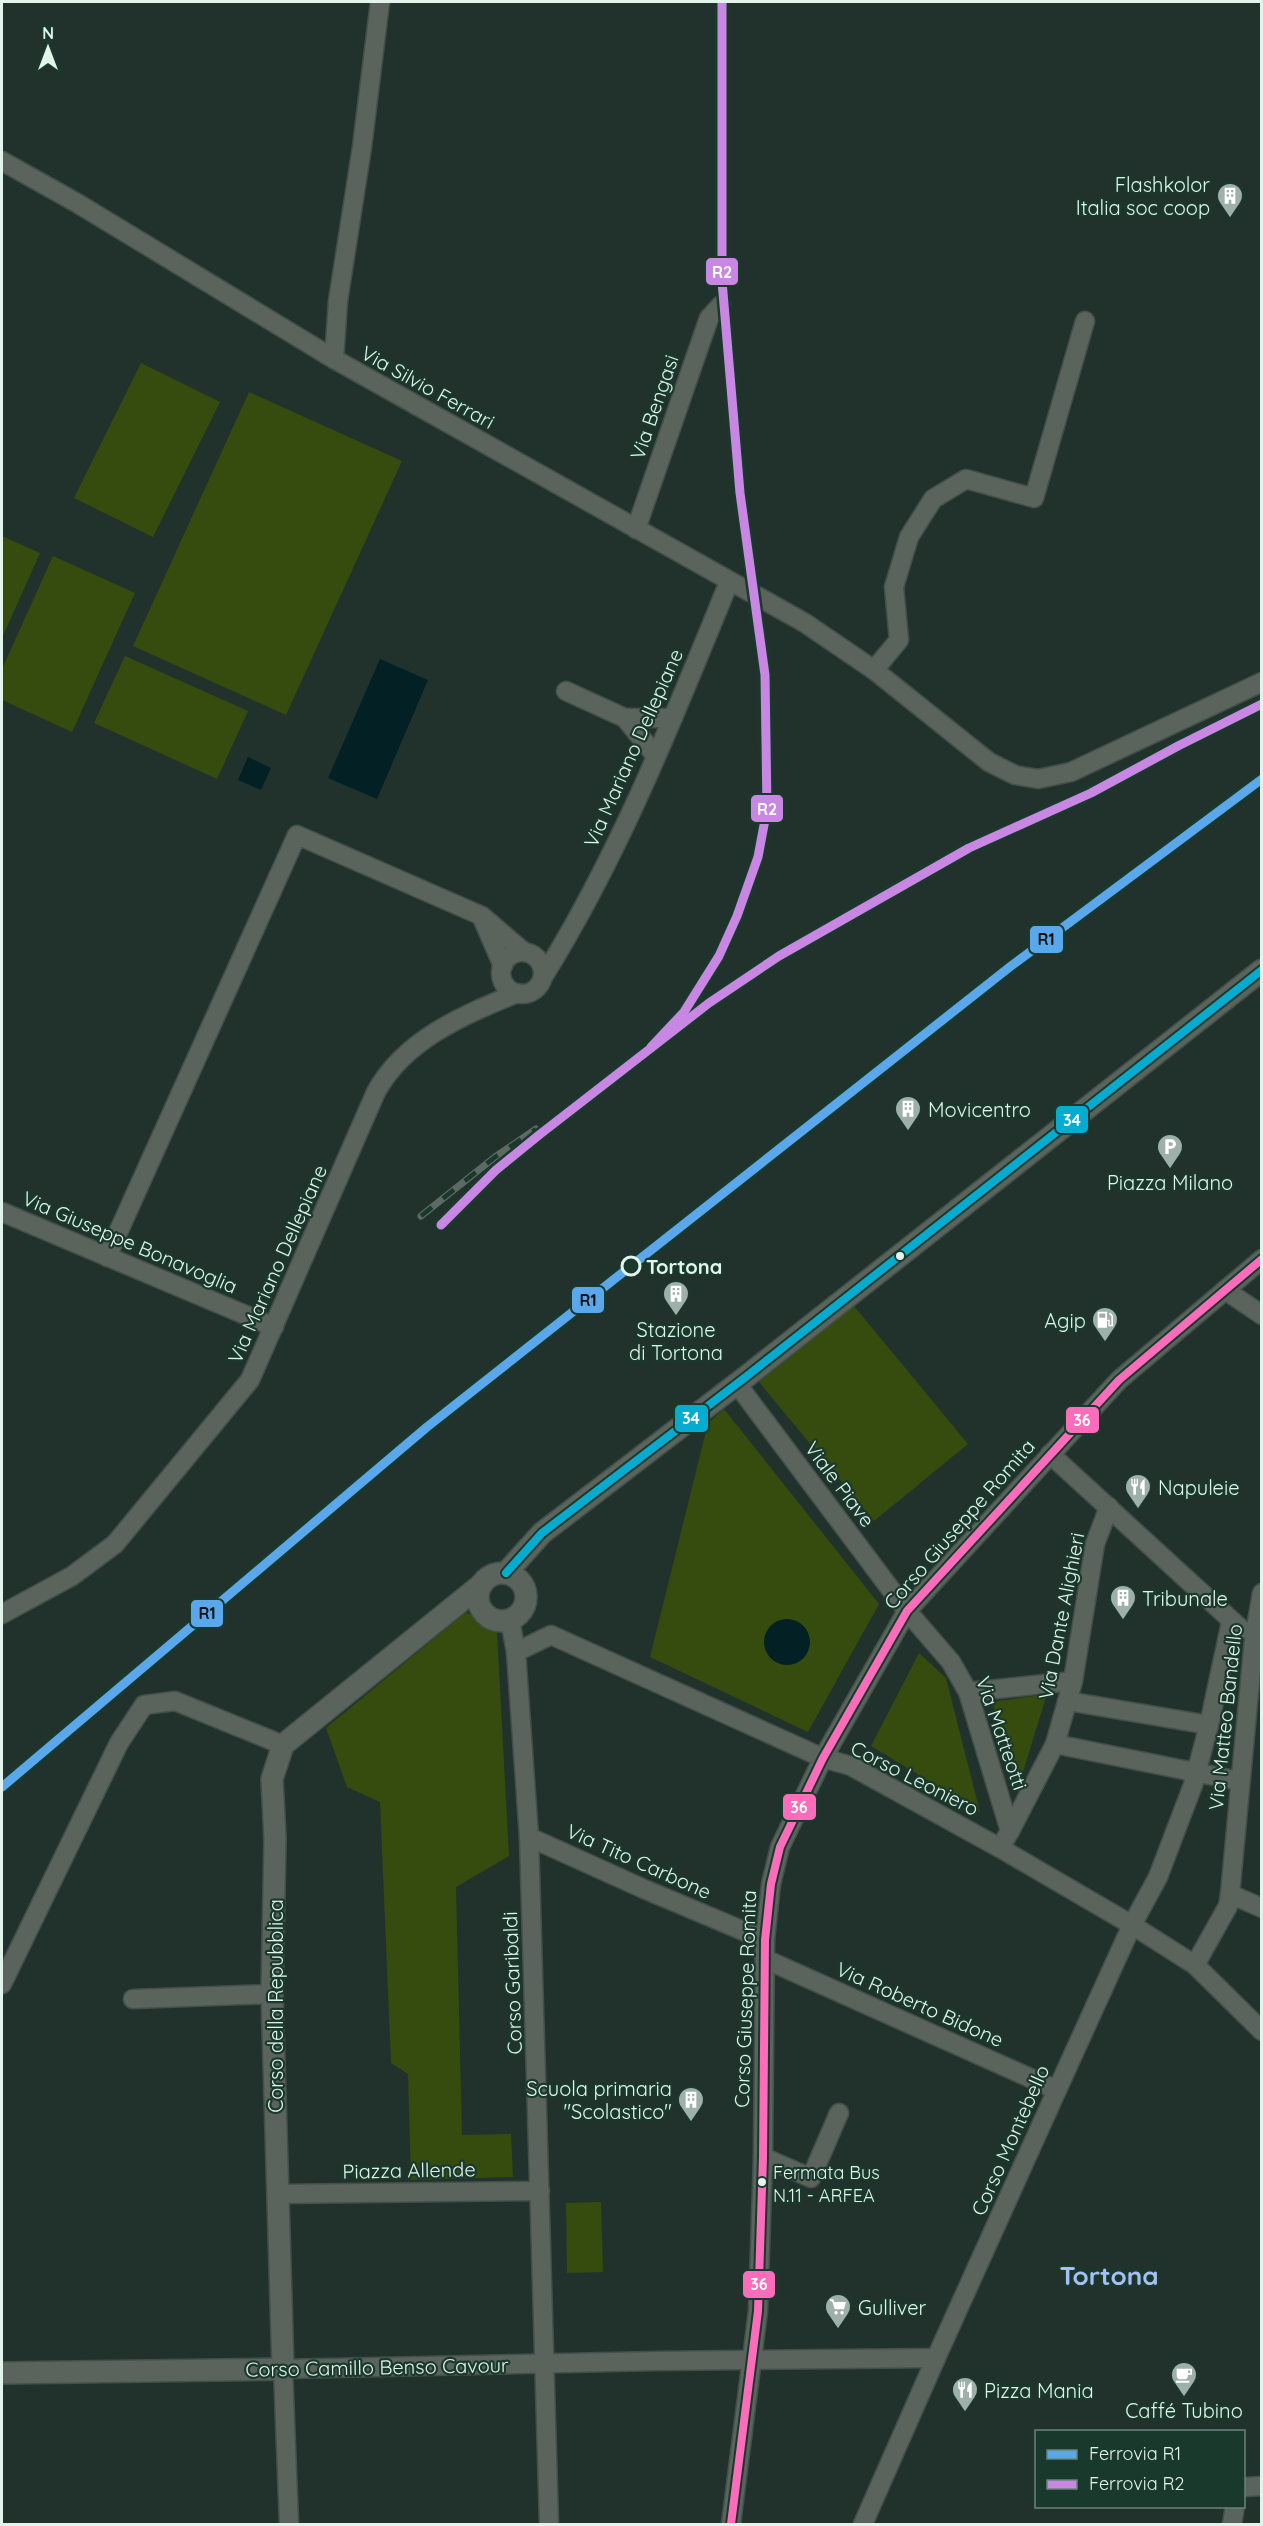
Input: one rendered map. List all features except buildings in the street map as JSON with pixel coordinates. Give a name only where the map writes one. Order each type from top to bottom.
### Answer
[{"type":"street","points":[[334,359],[338,302],[362,147],[380,2]]},
{"type":"street","name":"Via Silvio Ferrari","points":[[2,161],[76,202],[334,359],[805,623],[874,670],[989,762],[1015,775],[1038,778],[1071,772],[1262,682]]},
{"type":"street","name":"Via Bengasi","points":[[636,529],[709,318],[721,305]]},
{"type":"street","points":[[874,670],[899,640],[894,587],[909,537],[933,499],[966,479],[1034,498],[1085,321]]},
{"type":"street","name":"Via Mariano Dellepiane","points":[[2,1614],[31,1596],[72,1576],[115,1544],[250,1380],[384,1077],[407,1052],[467,1013],[517,993],[536,989],[572,930],[656,756],[729,582]]},
{"type":"street","points":[[566,691],[625,718],[673,718]]},
{"type":"street","points":[[625,718],[656,756]]},
{"type":"street","points":[[107,1257],[297,835],[482,916],[541,963],[543,977]]},
{"type":"street","points":[[482,916],[503,973],[511,990],[517,993]]},
{"type":"street","name":"Via Mariano Dellepiane","points":[[467,1013],[503,973],[511,956],[528,953],[572,930]]},
{"type":"street","points":[[506,1573],[542,1533],[737,1384],[1262,970]]},
{"type":"street","name":"Via Giuseppe Bonavoglia","points":[[2,1212],[274,1327]]},
{"type":"street","name":"Corso Giuseppe Romita","points":[[730,2524],[758,2311],[763,2157],[765,1940],[771,1884],[780,1847],[823,1758],[907,1611],[1119,1380],[1262,1259]]},
{"type":"street","points":[[1225,1290],[1262,1315]]},
{"type":"street","name":"Viale Piave","points":[[737,1384],[907,1611]]},
{"type":"street","points":[[1050,1454],[1110,1507],[1231,1622],[1258,1642]]},
{"type":"street","name":"Via Dante Alighieri","points":[[1010,1830],[1055,1744],[1073,1681],[1095,1544],[1110,1507]]},
{"type":"street","points":[[2,1984],[119,1743],[144,1706],[175,1701],[283,1746],[492,1575],[506,1573],[520,1581],[527,1595],[523,1611],[510,1620],[495,1621],[483,1612],[478,1598],[482,1584]]},
{"type":"street","name":"Via Matteo Bandello","points":[[1195,1965],[1228,1906],[1236,1845],[1239,1781],[1258,1642],[1262,1593]]},
{"type":"street","name":"Via Matteotti","points":[[907,1611],[951,1662],[968,1692],[1010,1830]]},
{"type":"street","name":"Corso Garibaldi","points":[[510,1620],[516,1652],[529,1837],[549,2524]]},
{"type":"street","name":"Corso Montebello","points":[[863,2524],[1132,1925],[1158,1877],[1193,1785],[1209,1725],[1231,1622]]},
{"type":"street","name":"Corso Leoniero","points":[[516,1652],[551,1635],[823,1758],[851,1766],[1000,1848],[1132,1925],[1195,1965],[1262,2031]]},
{"type":"street","points":[[968,1692],[1073,1681]]},
{"type":"street","points":[[1067,1701],[1209,1725]]},
{"type":"street","points":[[1055,1744],[1239,1781]]},
{"type":"street","name":"Corso della Repubblica","points":[[283,1746],[272,1779],[275,1838],[272,1995],[289,2524]]},
{"type":"street","points":[[1000,1848],[1010,1830]]},
{"type":"street","name":"Via Tito Carbone","points":[[529,1837],[765,1940]]},
{"type":"street","points":[[1230,1894],[1262,1908]]},
{"type":"street","name":"Via Roberto Bidone","points":[[765,1959],[1057,2090]]},
{"type":"street","points":[[133,1999],[272,1995]]},
{"type":"street","points":[[763,2157],[811,2178],[840,2114]]},
{"type":"street","name":"Piazza Allende","points":[[278,2194],[540,2191]]},
{"type":"street","name":"Corso Camillo Benso Cavour","points":[[2,2373],[752,2359],[936,2358]]},
{"type":"street","points":[[1245,2487],[1262,2486]]},
{"type":"street","points":[[1232,2524],[1235,2508]]},
{"type":"green space","points":[[141,363],[220,402],[153,537],[74,498]]},
{"type":"green space","points":[[249,392],[402,461],[286,715],[133,646]]},
{"type":"green space","points":[[2,536],[40,553],[2,638]]},
{"type":"green space","points":[[53,556],[135,593],[72,732],[2,700],[2,669]]},
{"type":"green space","points":[[125,656],[248,711],[217,779],[94,723]]},
{"type":"green space","points":[[854,1306],[968,1444],[874,1521],[759,1382]]},
{"type":"green space","points":[[724,1409],[879,1604],[808,1732],[650,1657],[708,1423]]},
{"type":"green space","points":[[466,1612],[497,1633],[509,1856],[456,1887],[462,2135],[511,2134],[513,2177],[411,2180],[408,2074],[391,2063],[380,1802],[347,1787],[326,1728]]},
{"type":"green space","points":[[919,1653],[946,1678],[980,1812],[871,1746]]},
{"type":"green space","points":[[1047,1694],[1018,1788],[992,1702]]},
{"type":"green space","points":[[601,2202],[603,2272],[567,2273],[566,2203]]},
{"type":"water","points":[[380,659],[428,680],[377,799],[328,778]]},
{"type":"water","points":[[248,757],[271,768],[261,790],[238,780]]},
{"type":"water","points":[[787,1619],[803,1626],[810,1642],[803,1658],[787,1665],[771,1658],[764,1642],[771,1626]]},
{"type":"railway","points":[[651,1047],[684,1012],[719,956],[737,916],[758,857],[767,809],[765,675],[740,493],[722,281],[722,2]]},
{"type":"railway","points":[[678,1028],[784,954],[896,886],[972,846],[1092,793],[1262,704]]},
{"type":"railway","points":[[441,1225],[496,1170],[658,1042]]},
{"type":"railway","points":[[421,1216],[495,1157],[536,1129]]},
{"type":"rail line","name":"R2","points":[[651,1047],[684,1012],[719,956],[737,916],[758,857],[767,809],[765,675],[740,493],[722,281],[722,2]]},
{"type":"rail line","name":"R2","points":[[441,1225],[496,1170],[539,1135],[709,1003],[779,956],[969,848],[1091,793],[1262,704]]},
{"type":"rail line","name":"R1","points":[[2,1787],[427,1427],[1011,966],[1262,779]]},
{"type":"transit line","name":"34","points":[[506,1573],[542,1533],[747,1376],[1262,970]]},
{"type":"transit line","name":"36","points":[[731,2524],[758,2311],[763,2157],[765,1940],[771,1884],[780,1847],[823,1758],[907,1611],[1119,1380],[1262,1259]]},
{"type":"place","name":"Flashkolor Italia soc coop","points":[[1230,219]]},
{"type":"place","name":"Movicentro","points":[[908,1132]]},
{"type":"place","name":"Piazza Milano","points":[[1170,1170]]},
{"type":"place","name":"Tortona","points":[[631,1266]]},
{"type":"place","name":"Stazione di Tortona","points":[[676,1317]]},
{"type":"place","name":"Agip","points":[[1105,1343]]},
{"type":"place","name":"Napuleie","points":[[1138,1510]]},
{"type":"place","name":"Tribunale","points":[[1123,1621]]},
{"type":"place","name":"Scuola primaria \"Scolastico\"","points":[[691,2123]]},
{"type":"place","name":"Fermata Bus N.11 - ARFEA","points":[[762,2182]]},
{"type":"place","name":"Gulliver","points":[[838,2330]]},
{"type":"place","name":"Caffé Tubino","points":[[1184,2398]]},
{"type":"place","name":"Pizza Mania","points":[[965,2413]]},
{"type":"district","name":"Tortona","points":[[1109,2275]]}]
